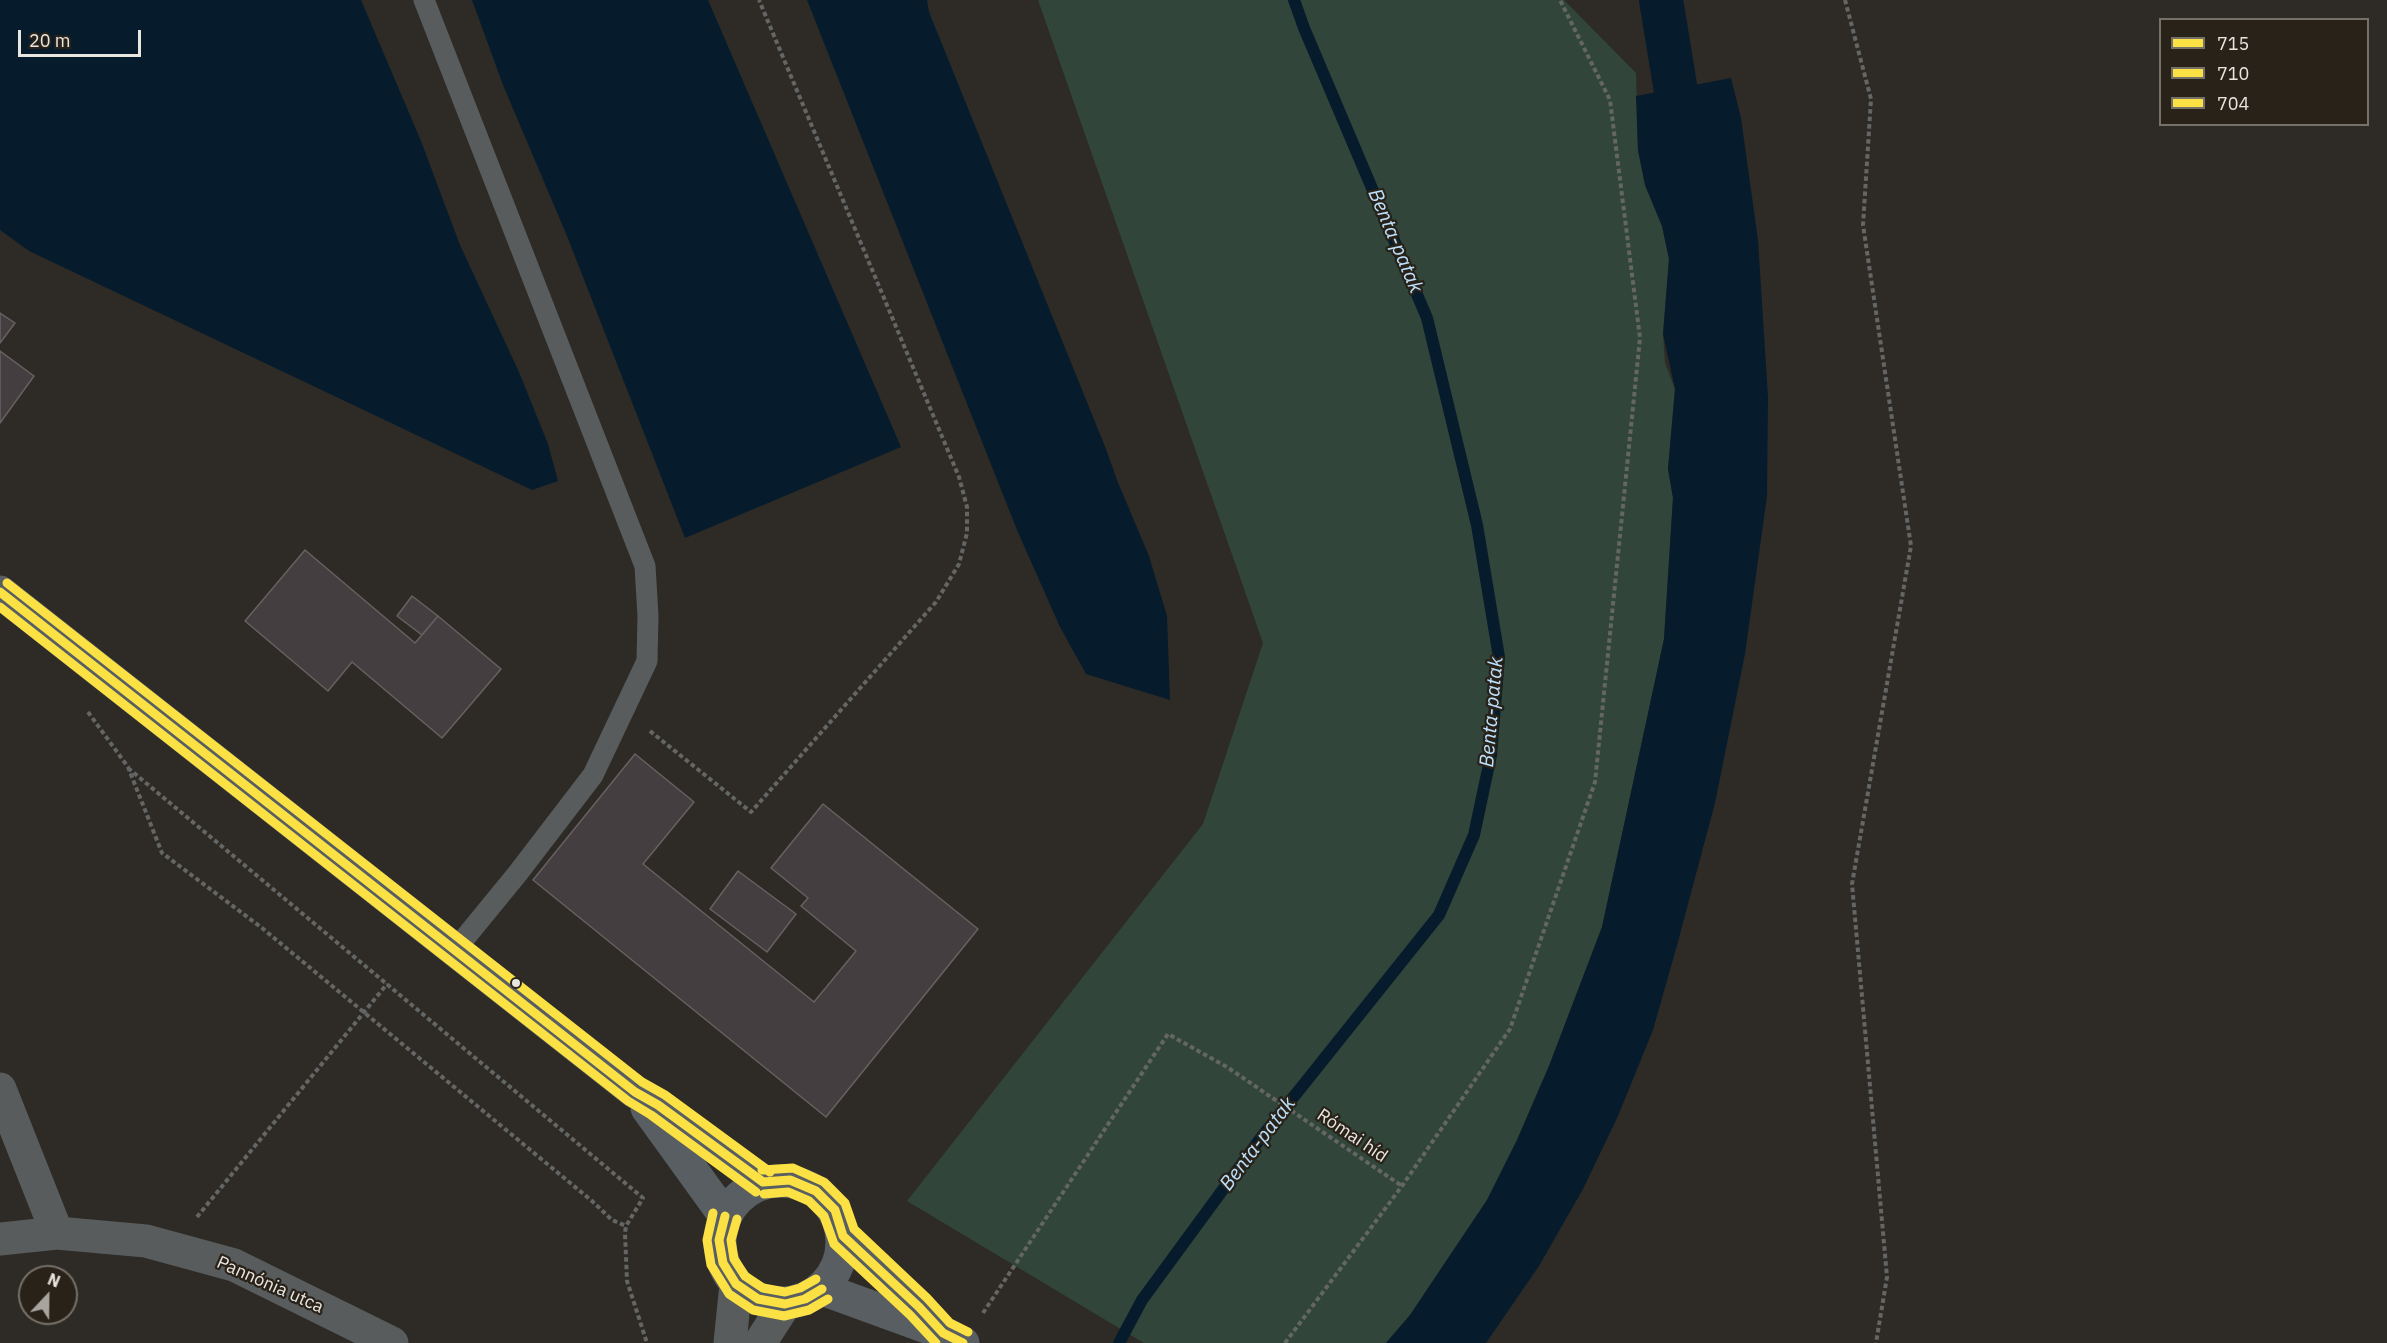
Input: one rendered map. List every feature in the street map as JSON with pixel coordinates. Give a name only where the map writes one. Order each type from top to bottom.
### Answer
[{"type":"street","points":[[0,592],[635,1092],[658,1105],[763,1182]]},
{"type":"street","points":[[0,1089],[57,1233]]},
{"type":"street","points":[[635,1092],[725,1216]]},
{"type":"street","points":[[790,1180],[816,1191],[835,1210],[843,1236],[839,1265],[822,1288],[805,1299],[785,1304],[758,1299],[736,1284],[723,1263],[719,1239],[725,1216],[740,1195],[763,1182],[790,1180]]},
{"type":"street","name":"Pannónia utca","points":[[0,1239],[57,1233],[146,1240],[234,1265],[392,1343]]},
{"type":"street","points":[[843,1236],[953,1338]]},
{"type":"street","points":[[730,1343],[736,1284]]},
{"type":"street","points":[[822,1288],[953,1338]]},
{"type":"street","points":[[760,1343],[785,1304]]},
{"type":"lane","points":[[424,0],[645,566],[648,616],[647,661],[593,775],[455,950]]},
{"type":"path","points":[[625,711],[751,813],[936,602],[959,564],[967,533],[967,507],[959,477],[759,0]]},
{"type":"path","points":[[1285,1343],[1402,1186],[1510,1029],[1595,782],[1640,338],[1610,99],[1560,0]]},
{"type":"path","points":[[1845,0],[1871,99],[1863,225],[1911,546],[1852,884],[1887,1277],[1876,1343]]},
{"type":"path","points":[[83,706],[128,767],[643,1198],[626,1226],[627,1281],[647,1343]]},
{"type":"path","points":[[128,767],[162,853],[262,928],[592,1201],[612,1221],[626,1226]]},
{"type":"path","points":[[194,1220],[387,984]]},
{"type":"path","name":"Római híd","points":[[982,1315],[1168,1034],[1227,1067],[1402,1186]]},
{"type":"green space","points":[[1038,0],[1564,0],[1636,73],[1638,150],[1645,185],[1662,226],[1669,259],[1663,334],[1665,363],[1675,389],[1668,469],[1673,497],[1664,639],[1602,927],[1549,1066],[1517,1140],[1487,1200],[1410,1315],[1386,1343],[1144,1343],[907,1201],[1203,824],[1263,643]]},
{"type":"water","points":[[0,0],[361,0],[421,141],[460,245],[519,372],[548,444],[558,481],[532,490],[29,251],[0,230]]},
{"type":"water","points":[[472,0],[708,0],[901,447],[685,538],[567,236],[503,85]]},
{"type":"water","points":[[807,0],[927,0],[929,12],[1149,556],[1167,616],[1170,700],[1086,674],[1060,627],[1017,530]]},
{"type":"water","points":[[1731,78],[1741,118],[1758,240],[1768,397],[1767,496],[1745,654],[1715,803],[1676,949],[1653,1030],[1618,1116],[1583,1189],[1539,1266],[1486,1343],[1386,1343],[1410,1315],[1487,1200],[1517,1140],[1549,1066],[1602,927],[1664,639],[1673,498],[1668,469],[1675,389],[1663,334],[1669,259],[1662,226],[1645,185],[1638,150],[1636,96]]},
{"type":"building","points":[[0,313],[15,323],[0,343]]},
{"type":"building","points":[[0,351],[34,376],[0,423]]},
{"type":"building","points":[[305,550],[415,643],[438,616],[501,669],[442,738],[352,662],[328,691],[245,621]]},
{"type":"building","points":[[412,596],[438,616],[422,635],[397,616]]},
{"type":"building","points":[[635,754],[694,802],[643,864],[814,1002],[856,951],[801,906],[808,898],[771,868],[823,804],[978,929],[826,1117],[533,880]]},
{"type":"building","points":[[738,871],[796,914],[767,952],[710,909]]},
{"type":"waterway","name":"Benta-patak","points":[[1119,1343],[1142,1300],[1260,1139],[1439,915],[1474,835],[1491,755],[1499,657],[1477,525],[1427,318],[1294,0]]},
{"type":"waterway","points":[[1661,0],[1685,146]]},
{"type":"transit line","name":"704","points":[[7,583],[642,1082],[665,1095],[770,1172]]},
{"type":"transit line","name":"715","points":[[0,592],[635,1092],[658,1105],[763,1182]]},
{"type":"transit line","name":"710","points":[[0,607],[628,1101],[651,1115],[756,1192]]},
{"type":"transit line","name":"704","points":[[762,1170],[793,1168],[824,1182],[845,1203],[854,1229],[950,1323],[968,1332]]},
{"type":"transit line","name":"715","points":[[763,1182],[790,1180],[816,1191],[835,1210],[843,1236],[919,1307],[943,1333],[963,1343]]},
{"type":"transit line","name":"710","points":[[764,1194],[788,1192],[809,1201],[824,1216],[834,1244],[910,1315],[936,1343]]},
{"type":"transit line","name":"710","points":[[713,1213],[707,1240],[711,1265],[729,1294],[753,1310],[784,1316],[809,1310],[828,1299]]},
{"type":"transit line","name":"715","points":[[725,1216],[719,1240],[723,1263],[736,1284],[758,1299],[785,1304],[805,1299],[822,1289]]},
{"type":"transit line","name":"704","points":[[737,1219],[731,1240],[734,1259],[745,1276],[763,1288],[785,1292],[800,1288],[816,1279]]}]
